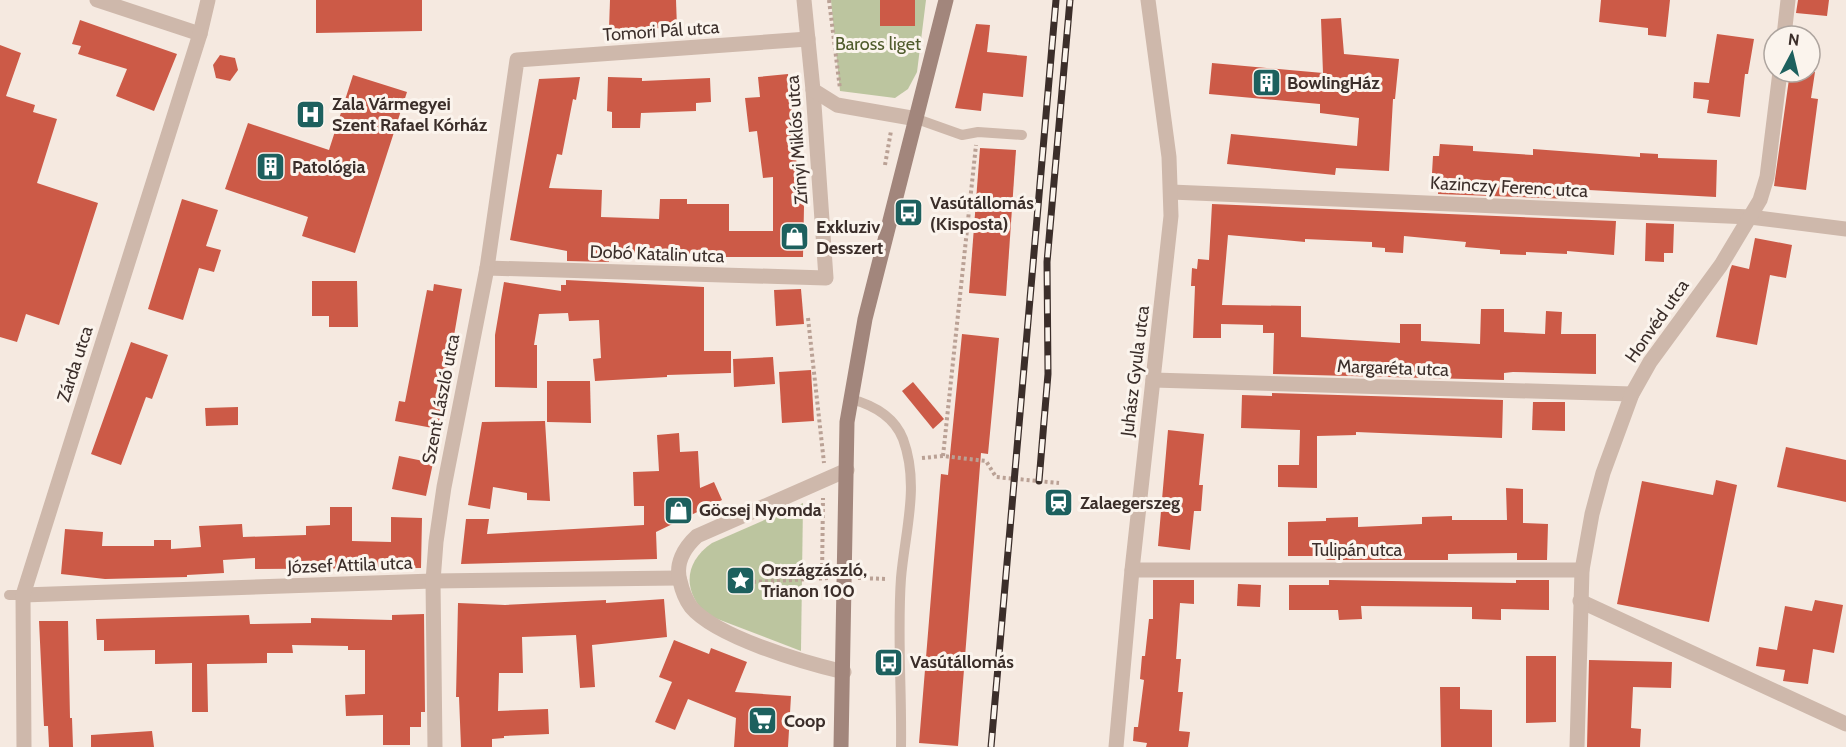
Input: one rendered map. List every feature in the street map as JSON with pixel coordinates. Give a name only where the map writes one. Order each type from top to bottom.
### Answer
[{"type":"main road","points":[[841,747],[847,422],[865,319],[946,0]]},
{"type":"street","points":[[97,0],[200,34]]},
{"type":"street","name":"Zárda utca","points":[[24,747],[16,595],[200,34],[208,0]]},
{"type":"street","name":"Zrínyi Miklós utca","points":[[804,0],[813,90],[826,278]]},
{"type":"street","name":"Juhász Gyula utca","points":[[1116,747],[1132,570],[1171,216],[1168,146],[1148,0]]},
{"type":"street","points":[[1785,24],[1788,0]]},
{"type":"street","name":"Tomori Pál utca","points":[[517,60],[808,39]]},
{"type":"street","name":"Szent László utca","points":[[435,747],[433,581],[444,487],[487,268],[517,60]]},
{"type":"street","name":"Honvéd utca","points":[[1577,747],[1582,570],[1592,514],[1603,473],[1632,394],[1656,354],[1721,265],[1760,200],[1767,177],[1779,84]]},
{"type":"street","points":[[813,90],[837,105],[894,113],[916,119]]},
{"type":"street","name":"Kazinczy Ferenc utca","points":[[1171,192],[1750,217],[1846,229]]},
{"type":"street","name":"Dobó Katalin utca","points":[[487,268],[826,278]]},
{"type":"street","name":"Margaréta utca","points":[[1153,381],[1632,394]]},
{"type":"street","points":[[844,672],[808,664],[720,628],[691,606],[679,578],[678,569],[684,552],[697,536],[847,470]]},
{"type":"street","name":"Tulipán utca","points":[[1132,570],[1582,570]]},
{"type":"street","name":"József Attila utca","points":[[16,595],[433,581],[679,578]]},
{"type":"street","points":[[1580,601],[1846,724]]},
{"type":"lane","points":[[916,119],[962,135],[978,132],[1022,135]]},
{"type":"lane","points":[[851,399],[872,405],[892,421],[902,436],[910,460],[913,481],[901,579],[900,747]]},
{"type":"path","points":[[829,0],[840,91],[851,92]]},
{"type":"path","points":[[889,147],[894,113]]},
{"type":"path","points":[[943,456],[978,132]]},
{"type":"path","points":[[753,582],[807,581],[822,578],[823,432],[808,318]]},
{"type":"path","points":[[910,460],[943,456],[986,461],[996,477],[1059,483]]},
{"type":"green space","name":"Baross liget","points":[[831,0],[926,0],[917,72],[908,89],[895,98],[840,91]]},
{"type":"green space","points":[[803,503],[801,651],[707,615],[694,597],[690,587],[690,578],[696,559],[712,543]]},
{"type":"building","points":[[316,0],[422,0],[422,31],[316,33]]},
{"type":"building","points":[[610,0],[676,0],[677,28],[609,29]]},
{"type":"building","points":[[880,0],[915,0],[915,26],[880,26]]},
{"type":"building","points":[[1601,0],[1670,0],[1666,37],[1648,35],[1648,28],[1599,22]]},
{"type":"building","points":[[1798,0],[1829,0],[1827,16],[1796,13]]},
{"type":"building","points":[[1341,18],[1344,54],[1399,59],[1395,99],[1393,99],[1389,171],[1336,168],[1335,175],[1227,164],[1231,134],[1357,146],[1359,118],[1320,113],[1320,104],[1209,94],[1212,63],[1323,73],[1321,19]]},
{"type":"building","points":[[80,20],[177,54],[154,111],[116,96],[127,69],[78,54],[81,46],[72,44]]},
{"type":"building","points":[[976,24],[990,25],[987,52],[1027,56],[1023,97],[983,93],[981,111],[955,108]]},
{"type":"building","points":[[1717,34],[1754,39],[1748,74],[1745,74],[1740,117],[1707,113],[1709,100],[1693,98],[1694,82],[1709,83]]},
{"type":"building","points":[[0,45],[21,53],[6,96],[35,105],[33,112],[57,119],[37,183],[98,203],[59,325],[26,314],[17,342],[0,337]]},
{"type":"building","points":[[220,55],[235,58],[238,70],[230,81],[216,78],[213,65]]},
{"type":"building","points":[[788,74],[795,139],[793,140],[804,207],[803,257],[698,257],[698,254],[647,253],[609,254],[609,262],[567,261],[567,251],[510,240],[539,79],[580,77],[576,100],[573,99],[562,155],[557,154],[549,188],[602,190],[601,217],[659,219],[660,199],[687,199],[687,204],[729,204],[729,231],[773,231],[773,177],[763,178],[757,131],[749,132],[745,98],[760,97],[758,77]]},
{"type":"building","points":[[353,75],[407,92],[355,253],[302,236],[308,217],[225,189],[248,123],[329,150]]},
{"type":"building","points":[[608,77],[642,78],[642,81],[710,78],[711,102],[696,103],[696,111],[641,113],[640,128],[612,128],[612,112],[607,111]]},
{"type":"building","points":[[1788,84],[1813,84],[1811,98],[1818,99],[1806,190],[1774,186]]},
{"type":"building","points":[[1440,144],[1473,146],[1473,151],[1533,155],[1533,149],[1640,157],[1640,153],[1658,154],[1658,158],[1717,160],[1716,197],[1571,189],[1570,199],[1438,194],[1439,174],[1432,173],[1433,156],[1439,156]]},
{"type":"building","points":[[980,148],[1016,150],[1006,296],[969,293]]},
{"type":"building","points":[[182,199],[218,210],[206,246],[221,250],[214,272],[199,268],[183,320],[148,309]]},
{"type":"building","points":[[1212,204],[1616,221],[1614,255],[1567,251],[1567,254],[1526,252],[1526,255],[1500,254],[1500,250],[1465,247],[1466,242],[1404,236],[1403,253],[1385,252],[1385,248],[1372,247],[1372,242],[1305,239],[1305,242],[1228,235],[1222,305],[1301,306],[1301,337],[1400,343],[1400,324],[1421,324],[1421,341],[1480,344],[1481,309],[1504,309],[1504,332],[1545,334],[1546,311],[1562,312],[1561,334],[1596,334],[1596,374],[1513,372],[1504,373],[1504,380],[1273,374],[1274,333],[1263,333],[1263,325],[1221,324],[1221,338],[1193,338],[1195,286],[1191,286],[1192,268],[1197,269],[1198,259],[1209,260]]},
{"type":"building","points":[[1646,223],[1674,224],[1673,253],[1664,253],[1664,262],[1645,261]]},
{"type":"building","points":[[1755,238],[1792,245],[1786,278],[1770,275],[1757,345],[1716,337],[1730,270],[1732,265],[1749,269]]},
{"type":"building","points":[[566,280],[704,287],[704,351],[731,351],[731,373],[595,381],[593,359],[601,358],[599,320],[569,321],[568,313],[539,314],[534,345],[537,345],[537,388],[495,387],[495,335],[504,282],[561,291],[561,285],[566,285]]},
{"type":"building","points":[[312,281],[357,281],[358,327],[329,327],[329,316],[312,316]]},
{"type":"building","points":[[434,284],[462,289],[438,429],[395,421],[399,401],[405,402],[427,290],[433,291]]},
{"type":"building","points":[[801,289],[804,324],[776,326],[774,290]]},
{"type":"building","points":[[962,334],[999,338],[988,454],[981,453],[958,746],[919,743],[941,474],[948,475]]},
{"type":"building","points":[[131,342],[168,355],[152,399],[146,397],[121,465],[91,454]]},
{"type":"building","points":[[773,357],[775,384],[734,387],[733,359]]},
{"type":"building","points":[[811,370],[814,421],[782,423],[779,372]]},
{"type":"building","points":[[547,381],[590,381],[591,423],[547,422]]},
{"type":"building","points":[[913,382],[944,419],[933,429],[902,391]]},
{"type":"building","points":[[1272,393],[1503,400],[1502,438],[1356,432],[1356,435],[1317,436],[1317,488],[1278,487],[1278,465],[1299,465],[1300,430],[1241,428],[1242,395],[1272,396]]},
{"type":"building","points":[[1533,402],[1565,402],[1565,431],[1532,430]]},
{"type":"building","points":[[238,407],[238,425],[206,426],[205,408]]},
{"type":"building","points":[[545,421],[550,501],[527,500],[527,493],[493,487],[490,509],[468,505],[482,422]]},
{"type":"building","points":[[1168,430],[1204,434],[1199,485],[1203,485],[1201,511],[1194,511],[1190,550],[1158,546]]},
{"type":"building","points":[[679,433],[680,452],[698,451],[700,488],[714,482],[722,500],[656,532],[657,559],[461,564],[466,519],[489,519],[487,534],[644,525],[644,506],[634,506],[633,472],[659,471],[657,435]]},
{"type":"building","points":[[1786,447],[1846,460],[1846,502],[1777,487]]},
{"type":"building","points":[[399,456],[433,463],[426,496],[392,489]]},
{"type":"building","points":[[1716,480],[1737,485],[1709,622],[1617,604],[1642,481],[1713,495]]},
{"type":"building","points":[[1506,488],[1523,489],[1523,523],[1548,524],[1547,560],[1517,560],[1517,553],[1448,554],[1448,560],[1328,560],[1316,556],[1288,556],[1288,522],[1358,517],[1358,527],[1422,524],[1422,517],[1452,516],[1452,520],[1507,520]]},
{"type":"building","points":[[330,507],[352,507],[352,541],[391,542],[391,517],[422,518],[421,568],[255,569],[255,558],[223,560],[224,573],[187,575],[187,577],[105,579],[61,574],[65,529],[103,532],[102,546],[154,546],[154,540],[171,540],[171,549],[201,547],[199,526],[242,524],[243,537],[306,535],[306,526],[330,525]]},
{"type":"building","points":[[1153,580],[1194,580],[1194,604],[1180,603],[1176,659],[1181,659],[1178,692],[1183,692],[1179,731],[1190,732],[1188,747],[1146,747],[1147,743],[1133,741],[1134,727],[1138,727],[1144,680],[1140,679],[1142,656],[1145,656],[1149,619],[1153,619]]},
{"type":"building","points":[[1329,580],[1516,583],[1516,580],[1549,580],[1549,610],[1501,609],[1501,620],[1472,619],[1472,607],[1361,606],[1362,619],[1339,620],[1338,610],[1289,610],[1289,585],[1329,585]]},
{"type":"building","points":[[1238,584],[1261,585],[1260,607],[1237,606]]},
{"type":"building","points":[[664,599],[667,637],[592,645],[595,687],[580,688],[576,635],[522,637],[523,673],[499,673],[498,711],[548,709],[549,734],[504,736],[504,738],[492,739],[492,747],[461,747],[459,697],[456,697],[458,603],[505,605],[606,600],[606,603]]},
{"type":"building","points":[[1815,600],[1843,605],[1834,653],[1813,649],[1808,684],[1783,681],[1785,670],[1756,666],[1759,647],[1777,650],[1785,606],[1812,611]]},
{"type":"building","points":[[424,614],[425,712],[421,712],[421,727],[410,727],[410,745],[383,745],[383,715],[346,716],[345,695],[365,694],[365,650],[348,650],[348,646],[292,645],[293,653],[267,653],[267,663],[207,664],[208,712],[192,712],[192,663],[155,664],[155,650],[104,651],[104,640],[97,640],[96,619],[249,615],[250,624],[311,623],[311,618],[392,620],[392,615]]},
{"type":"building","points":[[39,621],[68,621],[70,718],[72,718],[73,747],[49,747],[48,726],[44,726]]},
{"type":"building","points":[[674,640],[709,654],[711,648],[747,662],[735,692],[791,696],[788,747],[734,747],[736,718],[688,699],[675,730],[655,722],[672,682],[659,677]]},
{"type":"building","points":[[1526,656],[1556,656],[1556,722],[1526,723]]},
{"type":"building","points":[[1589,660],[1672,662],[1671,688],[1633,687],[1631,728],[1641,729],[1640,747],[1587,747]]},
{"type":"building","points":[[1440,687],[1460,687],[1460,709],[1492,710],[1492,747],[1441,747]]},
{"type":"building","points":[[152,731],[154,747],[91,747],[91,735]]},
{"type":"railway","points":[[991,747],[1056,0]]},
{"type":"railway","points":[[1039,481],[1048,374],[1047,262],[1070,0]]},
{"type":"place","name":"BowlingHáz","points":[[1266,83]]},
{"type":"place","name":"Zala Vármegyei Szent Rafael Kórház","points":[[311,114]]},
{"type":"place","name":"Patológia","points":[[271,167]]},
{"type":"place","name":"Vasútállomás (Kisposta)","points":[[909,213]]},
{"type":"place","name":"Exkluziv Desszert","points":[[795,237]]},
{"type":"place","name":"Zalaegerszeg","points":[[1059,503]]},
{"type":"place","name":"Göcsej Nyomda","points":[[678,510]]},
{"type":"place","name":"Országzászló, Trianon 100","points":[[740,580]]},
{"type":"place","name":"Vasútállomás","points":[[889,662]]},
{"type":"place","name":"Coop","points":[[763,721]]}]
